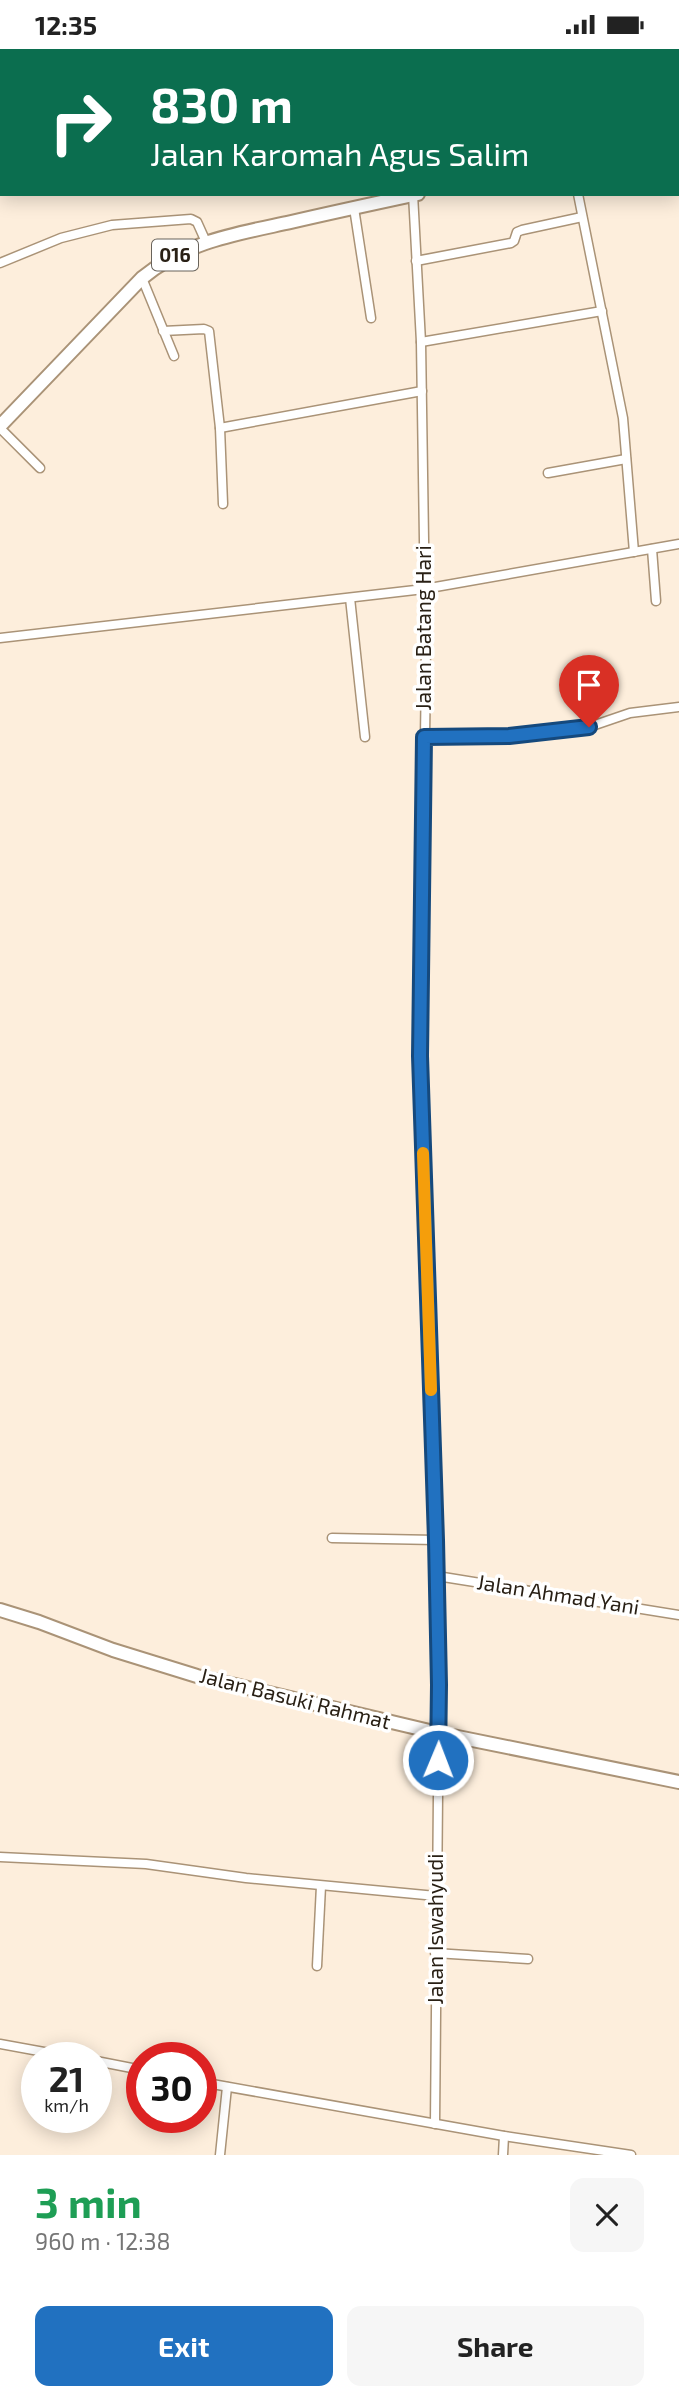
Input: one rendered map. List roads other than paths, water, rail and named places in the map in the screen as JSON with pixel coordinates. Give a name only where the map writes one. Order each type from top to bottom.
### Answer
[{"type":"main road","name":"016","points":[[0,427],[142,278],[161,262],[206,242],[409,196]]},
{"type":"main road","name":"Jalan Basuki Rahmat","points":[[0,1610],[113,1650],[197,1675],[438,1733],[679,1782]]},
{"type":"street","name":"Jalan Batang Hari","points":[[414,196],[421,342],[426,672],[420,1056],[437,1576],[438,1733]]},
{"type":"street","points":[[578,196],[623,418],[634,552]]},
{"type":"street","points":[[354,208],[371,319]]},
{"type":"street","points":[[416,261],[511,243],[516,232],[582,217]]},
{"type":"street","points":[[0,263],[61,239],[112,225],[191,219],[197,222],[206,242]]},
{"type":"street","points":[[142,278],[174,356]]},
{"type":"street","points":[[421,342],[602,311]]},
{"type":"street","points":[[163,331],[209,331],[220,428],[223,504]]},
{"type":"street","points":[[220,428],[422,391]]},
{"type":"street","points":[[0,427],[40,468]]},
{"type":"street","points":[[548,473],[626,459]]},
{"type":"street","points":[[0,638],[424,589],[679,544]]},
{"type":"street","points":[[652,549],[656,601]]},
{"type":"street","points":[[350,598],[365,737]]},
{"type":"street","points":[[424,737],[509,736],[589,727],[630,713],[679,707]]},
{"type":"street","points":[[332,1538],[436,1540]]},
{"type":"street","name":"Jalan Ahmad Yani","points":[[437,1576],[679,1615]]},
{"type":"street","name":"Jalan Iswahyudi","points":[[435,2124],[438,1733]]},
{"type":"street","points":[[0,1857],[146,1864],[321,1886],[436,1896]]},
{"type":"street","points":[[317,1966],[321,1886]]},
{"type":"street","points":[[435,1953],[528,1959]]},
{"type":"street","points":[[0,2044],[21,2048]]},
{"type":"street","points":[[217,2085],[504,2136],[631,2155]]},
{"type":"street","points":[[220,2155],[227,2087]]},
{"type":"street","points":[[503,2155],[504,2136]]}]
